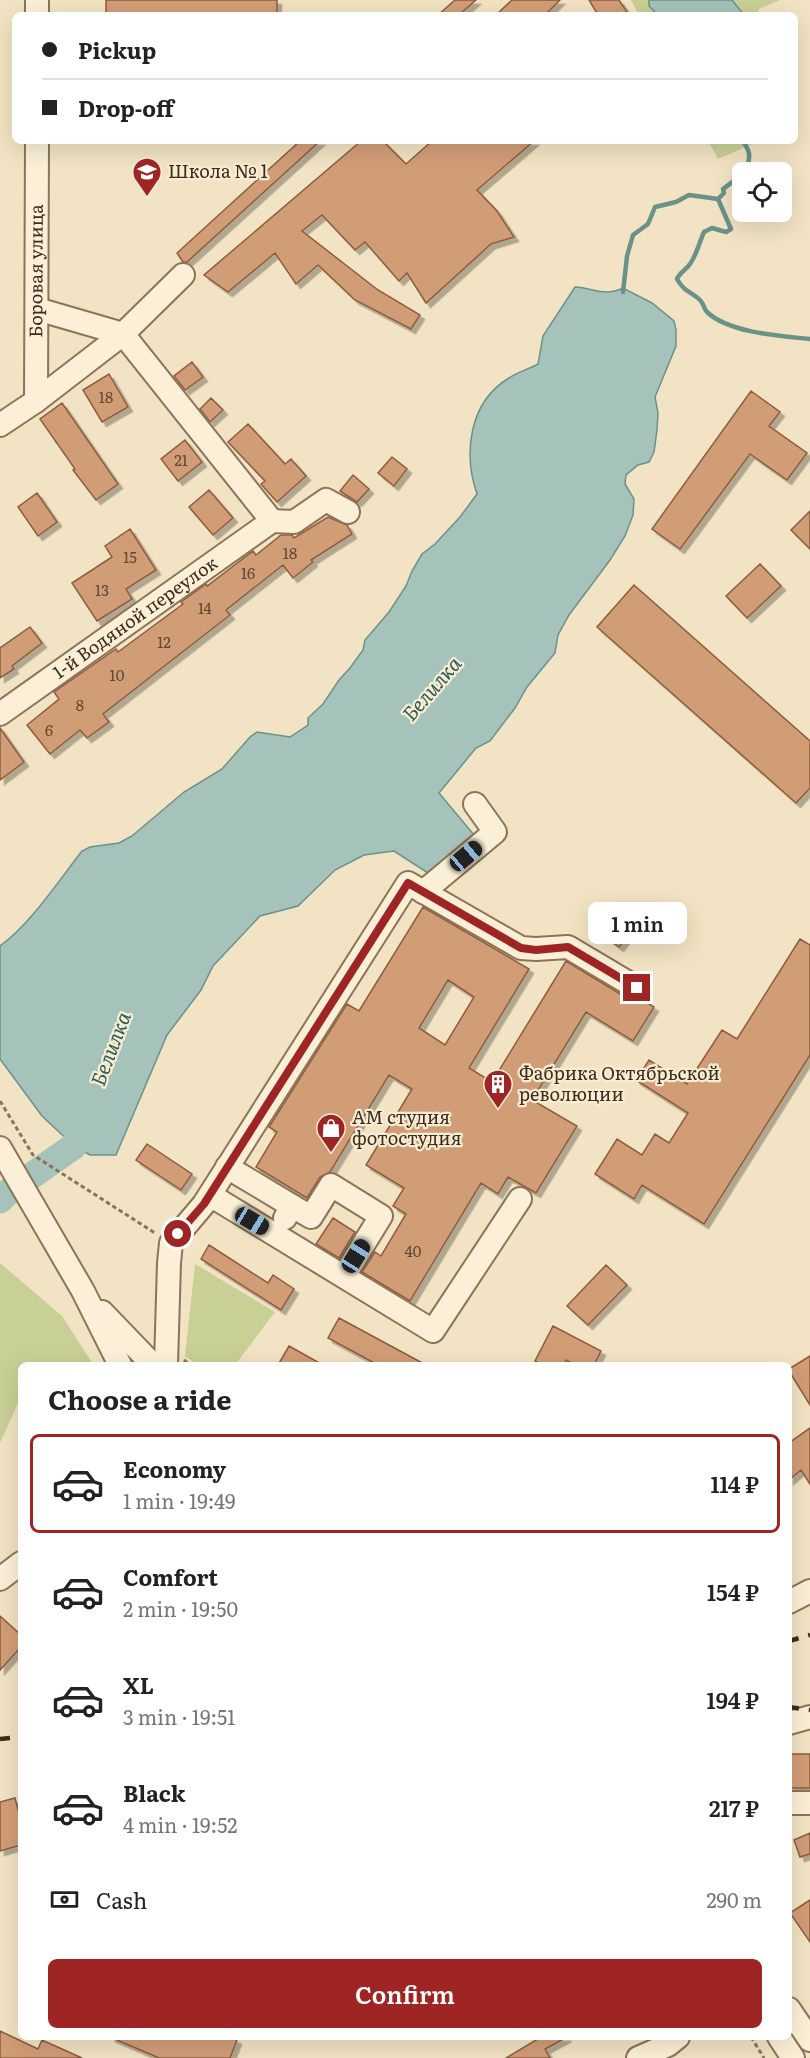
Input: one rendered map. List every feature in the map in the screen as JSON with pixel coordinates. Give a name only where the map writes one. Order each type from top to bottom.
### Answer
[{"type":"street","name":"Боровая улица","points":[[36,401],[37,144]]},
{"type":"street","points":[[0,424],[36,401],[123,334],[183,275]]},
{"type":"street","points":[[37,309],[123,334],[272,521],[294,522],[326,501],[348,512]]},
{"type":"street","name":"1-й Водяной переулок","points":[[0,714],[272,521]]},
{"type":"street","points":[[423,892],[495,832],[475,804]]},
{"type":"street","points":[[166,1362],[171,1243],[210,1195],[408,883],[521,948],[536,950],[568,947],[637,988]]},
{"type":"street","points":[[4,1155],[83,1291],[118,1362]]},
{"type":"street","points":[[227,1167],[311,1217],[332,1185],[381,1216],[344,1276]]},
{"type":"street","points":[[210,1195],[433,1331],[520,1199]]},
{"type":"street","points":[[275,1235],[292,1206]]},
{"type":"street","points":[[83,1291],[150,1362]]},
{"type":"street","points":[[131,1344],[149,1338],[160,1330],[169,1315]]},
{"type":"street","points":[[0,1579],[18,1565]]},
{"type":"street","points":[[792,1600],[810,1591]]},
{"type":"street","points":[[792,1722],[810,1717]]},
{"type":"street","points":[[792,1803],[810,1803]]},
{"type":"street","points":[[792,2013],[810,2040]]},
{"type":"street","points":[[638,2058],[674,2040]]},
{"type":"street","points":[[781,2040],[793,2058]]},
{"type":"path","points":[[0,1101],[33,1155],[171,1243]]},
{"type":"path","points":[[753,2040],[764,2058]]},
{"type":"green space","points":[[631,0],[780,0],[759,9],[758,12],[637,12]]},
{"type":"green space","points":[[710,144],[752,144],[718,159]]},
{"type":"green space","points":[[0,1263],[62,1316],[92,1362],[18,1362],[18,1403],[0,1443]]},
{"type":"green space","points":[[195,1264],[275,1312],[237,1362],[194,1362],[185,1356]]},
{"type":"water","points":[[649,0],[732,0],[742,12],[655,12],[649,6]]},
{"type":"water","points":[[575,287],[604,292],[623,288],[652,303],[674,321],[676,346],[655,397],[658,413],[654,452],[649,462],[638,465],[626,475],[625,484],[634,499],[633,515],[625,536],[569,615],[558,635],[555,653],[527,687],[515,708],[490,741],[476,748],[439,793],[474,835],[428,873],[394,851],[364,855],[335,870],[298,906],[260,916],[213,966],[201,990],[167,1035],[116,1155],[90,1155],[74,1146],[42,1116],[0,1059],[0,946],[33,915],[82,851],[90,847],[119,843],[132,836],[184,792],[222,769],[257,732],[290,737],[308,725],[308,718],[323,704],[363,650],[365,640],[389,612],[406,586],[422,554],[435,544],[460,517],[477,494],[470,462],[470,446],[478,414],[485,400],[496,388],[512,376],[538,364],[543,336]]},
{"type":"building","points":[[106,0],[277,0],[277,12],[106,12]]},
{"type":"building","points":[[455,0],[476,0],[462,12],[441,12]]},
{"type":"building","points":[[512,0],[560,0],[548,12],[499,12]]},
{"type":"building","points":[[589,0],[619,0],[627,12],[596,12]]},
{"type":"building","points":[[297,144],[317,144],[187,262],[183,262],[177,253]]},
{"type":"building","points":[[357,144],[386,144],[406,164],[429,144],[531,144],[477,190],[497,211],[514,237],[491,244],[426,303],[407,273],[399,281],[365,242],[355,250],[322,215],[302,231],[378,290],[420,315],[411,329],[355,300],[318,265],[296,284],[275,253],[228,292],[204,275]]},
{"type":"building","points":[[192,362],[203,377],[185,390],[174,376]]},
{"type":"building","points":[[109,374],[128,407],[102,422],[83,390]]},
{"type":"building","points":[[751,391],[780,412],[769,426],[807,453],[787,480],[750,454],[680,549],[652,529]]},
{"type":"building","points":[[211,398],[223,410],[210,422],[200,409]]},
{"type":"building","points":[[62,403],[118,484],[96,500],[73,470],[75,469],[40,419]]},
{"type":"building","points":[[248,424],[285,464],[291,459],[306,476],[277,502],[261,484],[265,481],[228,442]]},
{"type":"building","points":[[185,440],[202,462],[178,481],[161,459]]},
{"type":"building","points":[[392,457],[407,469],[394,486],[378,473]]},
{"type":"building","points":[[353,475],[369,489],[357,502],[340,491]]},
{"type":"building","points":[[209,490],[233,518],[213,535],[189,507]]},
{"type":"building","points":[[37,493],[57,522],[38,536],[18,507]]},
{"type":"building","points":[[810,511],[810,549],[791,530]]},
{"type":"building","points":[[328,517],[347,525],[352,534],[311,560],[313,562],[293,578],[283,565],[226,610],[230,615],[103,714],[109,722],[87,738],[80,730],[50,754],[27,725],[59,699],[54,692],[116,649],[118,652],[183,604],[181,602],[206,584],[207,586],[253,551],[256,555],[281,535],[292,535],[294,538]]},
{"type":"building","points":[[130,529],[156,570],[126,589],[132,599],[97,621],[72,583],[112,557],[105,546]]},
{"type":"building","points":[[760,564],[781,586],[747,618],[726,596]]},
{"type":"building","points":[[634,585],[810,741],[810,788],[796,803],[597,627]]},
{"type":"building","points":[[30,627],[42,643],[12,666],[14,669],[0,678],[0,648]]},
{"type":"building","points":[[0,728],[24,762],[0,780]]},
{"type":"building","name":"Фабрика Октябрьской революции","points":[[423,907],[529,969],[469,1068],[492,1082],[566,961],[630,1000],[643,1000],[654,1007],[633,1041],[586,1012],[532,1100],[577,1126],[536,1193],[508,1177],[498,1194],[481,1183],[410,1301],[362,1272],[375,1252],[381,1256],[406,1214],[393,1206],[404,1188],[366,1165],[412,1089],[389,1075],[330,1172],[320,1177],[307,1198],[256,1167],[277,1132],[269,1127],[347,1004],[359,1011]],"holes":[[[448,980],[474,997],[445,1045],[419,1028]]]},
{"type":"building","points":[[622,916],[635,926],[619,947],[606,937]]},
{"type":"building","points":[[800,939],[810,945],[810,1055],[704,1224],[642,1185],[634,1199],[595,1174],[617,1139],[642,1155],[655,1134],[669,1143],[688,1113],[636,1080],[649,1060],[687,1084],[722,1030],[737,1039]]},
{"type":"building","points":[[147,1144],[192,1174],[181,1190],[136,1160]]},
{"type":"building","points":[[333,1218],[355,1232],[339,1258],[316,1244]]},
{"type":"building","points":[[209,1245],[268,1283],[273,1275],[294,1289],[281,1310],[201,1259]]},
{"type":"building","points":[[606,1265],[627,1285],[588,1325],[567,1306]]},
{"type":"building","points":[[339,1318],[420,1362],[372,1362],[328,1338]]},
{"type":"building","points":[[553,1326],[601,1351],[596,1362],[535,1361]]},
{"type":"building","points":[[289,1346],[318,1362],[280,1362]]},
{"type":"building","points":[[810,1356],[810,1405],[792,1376],[792,1367]]},
{"type":"building","points":[[810,1428],[810,1484],[801,1470],[792,1478],[792,1441]]},
{"type":"building","points":[[0,1616],[18,1632],[18,1650],[0,1670]]},
{"type":"building","points":[[792,1754],[810,1754],[810,1788],[792,1788]]},
{"type":"building","points":[[15,1798],[18,1810],[18,1846],[0,1851],[0,1802]]},
{"type":"building","points":[[810,1833],[810,1854],[800,1857],[794,1840]]},
{"type":"building","points":[[810,1900],[810,1942],[792,1916],[792,1912]]},
{"type":"building","points":[[0,2031],[38,2049],[42,2040],[82,2058],[0,2058]]},
{"type":"building","points":[[117,2040],[237,2040],[230,2058],[159,2058]]},
{"type":"building","points":[[536,2040],[562,2040],[545,2049],[550,2058],[506,2058]]},
{"type":"waterway","name":"Белилка","points":[[623,292],[627,256],[633,235],[648,224],[655,207],[676,202],[689,195],[718,199],[724,193],[723,189],[745,170],[749,152],[745,144]]},
{"type":"waterway","points":[[718,199],[731,229],[726,232],[712,228],[704,232],[692,260],[677,279],[685,289],[700,300],[707,312],[728,325],[756,332],[810,339]]},
{"type":"waterway","name":"Белилка","points":[[0,1200],[74,1146],[87,1112]]},
{"type":"railway","points":[[792,1640],[810,1635]]},
{"type":"railway","points":[[792,1707],[810,1710]]},
{"type":"railway","points":[[0,1739],[18,1737]]},
{"type":"place","name":"Школа № 1","points":[[147,198]]},
{"type":"place","name":"Фабрика Октябрьской революции","points":[[498,1110]]},
{"type":"place","name":"АМ студия фотостудия","points":[[331,1154]]},
{"type":"route","points":[[178,1234],[204,1204],[408,883],[521,948],[536,950],[558,946],[568,947],[637,988]]}]
